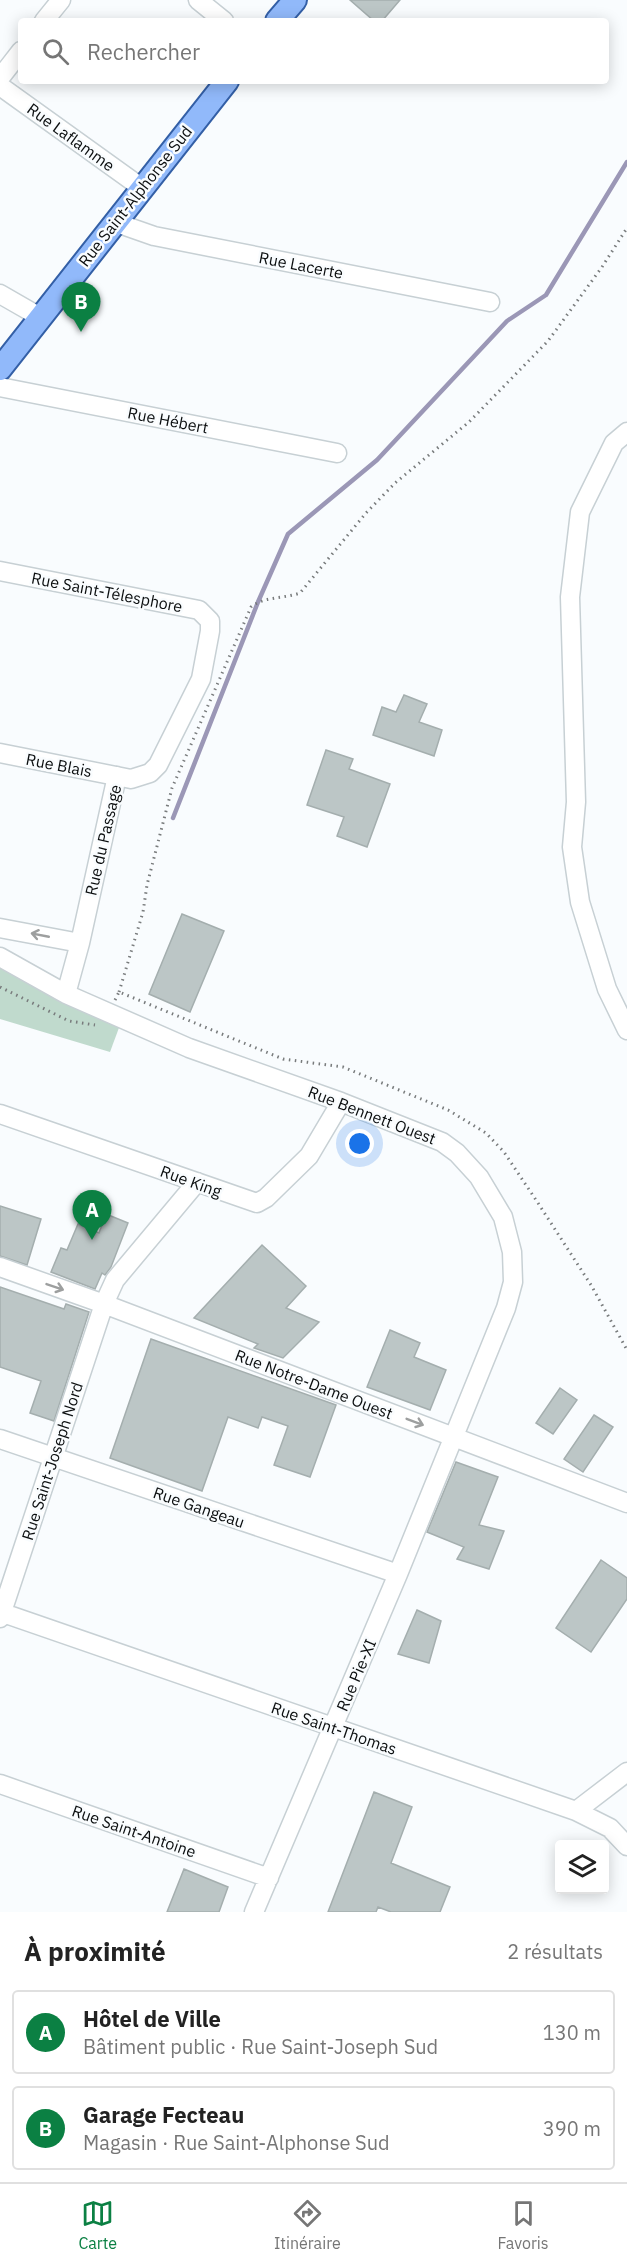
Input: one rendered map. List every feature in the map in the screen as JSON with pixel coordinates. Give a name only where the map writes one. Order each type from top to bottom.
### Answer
[{"type":"main road","points":[[279,18],[294,0]]},
{"type":"main road","name":"Rue Saint-Alphonse Sud","points":[[0,369],[225,84]]},
{"type":"street","points":[[46,18],[61,0]]},
{"type":"street","points":[[198,0],[220,18]]},
{"type":"street","points":[[0,78],[18,55]]},
{"type":"street","name":"Rue Laflamme","points":[[0,86],[142,188]]},
{"type":"street","name":"Rue Lacerte","points":[[114,222],[154,236],[490,302]]},
{"type":"street","points":[[0,294],[40,317]]},
{"type":"street","name":"Rue Hébert","points":[[0,387],[337,453]]},
{"type":"street","points":[[627,432],[614,443],[580,512],[570,597],[576,802],[572,847],[580,902],[607,989],[627,1030]]},
{"type":"street","name":"Rue Saint-Télesphore","points":[[0,571],[199,610],[210,621]]},
{"type":"street","name":"Rue du Passage","points":[[66,994],[80,943],[117,776],[131,779],[141,777],[150,773],[158,765],[201,679],[210,621]]},
{"type":"street","name":"Rue Blais","points":[[0,753],[117,776]]},
{"type":"street","points":[[0,928],[80,943]]},
{"type":"street","name":"Rue Bennett Ouest","points":[[0,957],[66,994],[189,1048],[341,1102],[442,1142],[457,1153],[479,1177],[503,1217],[512,1252],[513,1282],[506,1308],[454,1437]]},
{"type":"street","name":"Rue King","points":[[0,1114],[248,1202],[257,1203],[266,1198],[309,1156],[341,1102]]},
{"type":"street","name":"Rue Saint-Joseph Nord","points":[[1,1614],[104,1304],[115,1280],[197,1182]]},
{"type":"street","name":"Rue Notre-Dame Ouest","points":[[0,1268],[104,1304],[627,1503]]},
{"type":"street","name":"Rue Pie-XI","points":[[254,1912],[398,1575],[454,1437]]},
{"type":"street","name":"Rue Gangeau","points":[[0,1439],[398,1575]]},
{"type":"street","name":"Rue Saint-Thomas","points":[[1,1614],[576,1811],[610,1828],[627,1846]]},
{"type":"street","points":[[576,1811],[627,1772]]},
{"type":"street","name":"Rue Saint-Antoine","points":[[0,1784],[269,1878]]},
{"type":"path","points":[[119,992],[143,912],[147,885],[172,788],[251,607],[264,600],[300,593],[366,513],[395,483],[484,409],[548,341],[602,267],[627,228]]},
{"type":"green space","points":[[0,964],[120,1025],[110,1052],[0,1019]]},
{"type":"building","points":[[350,0],[400,0],[385,18],[371,18]]},
{"type":"building","points":[[404,695],[427,704],[419,722],[442,730],[434,756],[373,735],[382,707],[396,712]]},
{"type":"building","points":[[326,750],[353,759],[349,769],[390,784],[367,847],[337,836],[344,817],[307,805]]},
{"type":"building","points":[[182,914],[224,931],[190,1012],[149,994]]},
{"type":"building","points":[[0,1206],[41,1219],[27,1265],[0,1256]]},
{"type":"building","points":[[106,1214],[128,1223],[111,1267],[105,1275],[102,1273],[95,1289],[51,1272],[61,1248],[67,1250],[78,1224],[99,1233]]},
{"type":"building","points":[[262,1245],[306,1286],[286,1308],[319,1322],[283,1358],[254,1348],[258,1344],[194,1318]]},
{"type":"building","points":[[0,1287],[64,1309],[66,1304],[89,1312],[54,1421],[30,1413],[41,1381],[0,1367]]},
{"type":"building","points":[[390,1330],[420,1343],[414,1357],[446,1370],[430,1410],[367,1387]]},
{"type":"building","points":[[151,1339],[336,1405],[310,1477],[274,1465],[288,1426],[262,1417],[258,1428],[228,1417],[202,1491],[110,1458]]},
{"type":"building","points":[[560,1388],[577,1400],[553,1434],[536,1423]]},
{"type":"building","points":[[594,1415],[613,1427],[583,1472],[564,1459]]},
{"type":"building","points":[[456,1462],[498,1477],[479,1525],[504,1531],[489,1569],[457,1559],[464,1547],[427,1532]]},
{"type":"building","points":[[601,1560],[627,1578],[627,1599],[591,1652],[556,1628]]},
{"type":"building","points":[[417,1610],[441,1621],[429,1663],[398,1654]]},
{"type":"building","points":[[374,1792],[412,1807],[391,1863],[450,1887],[440,1912],[391,1912],[378,1907],[376,1912],[328,1912]]},
{"type":"building","points":[[184,1869],[228,1887],[219,1912],[167,1912]]},
{"type":"waterway","points":[[173,818],[258,602],[288,534],[377,460],[507,321],[546,295],[627,162]]},
{"type":"place","name":"Garage Fecteau","points":[[81,332]]},
{"type":"place","name":"Hôtel de Ville","points":[[92,1240]]}]
